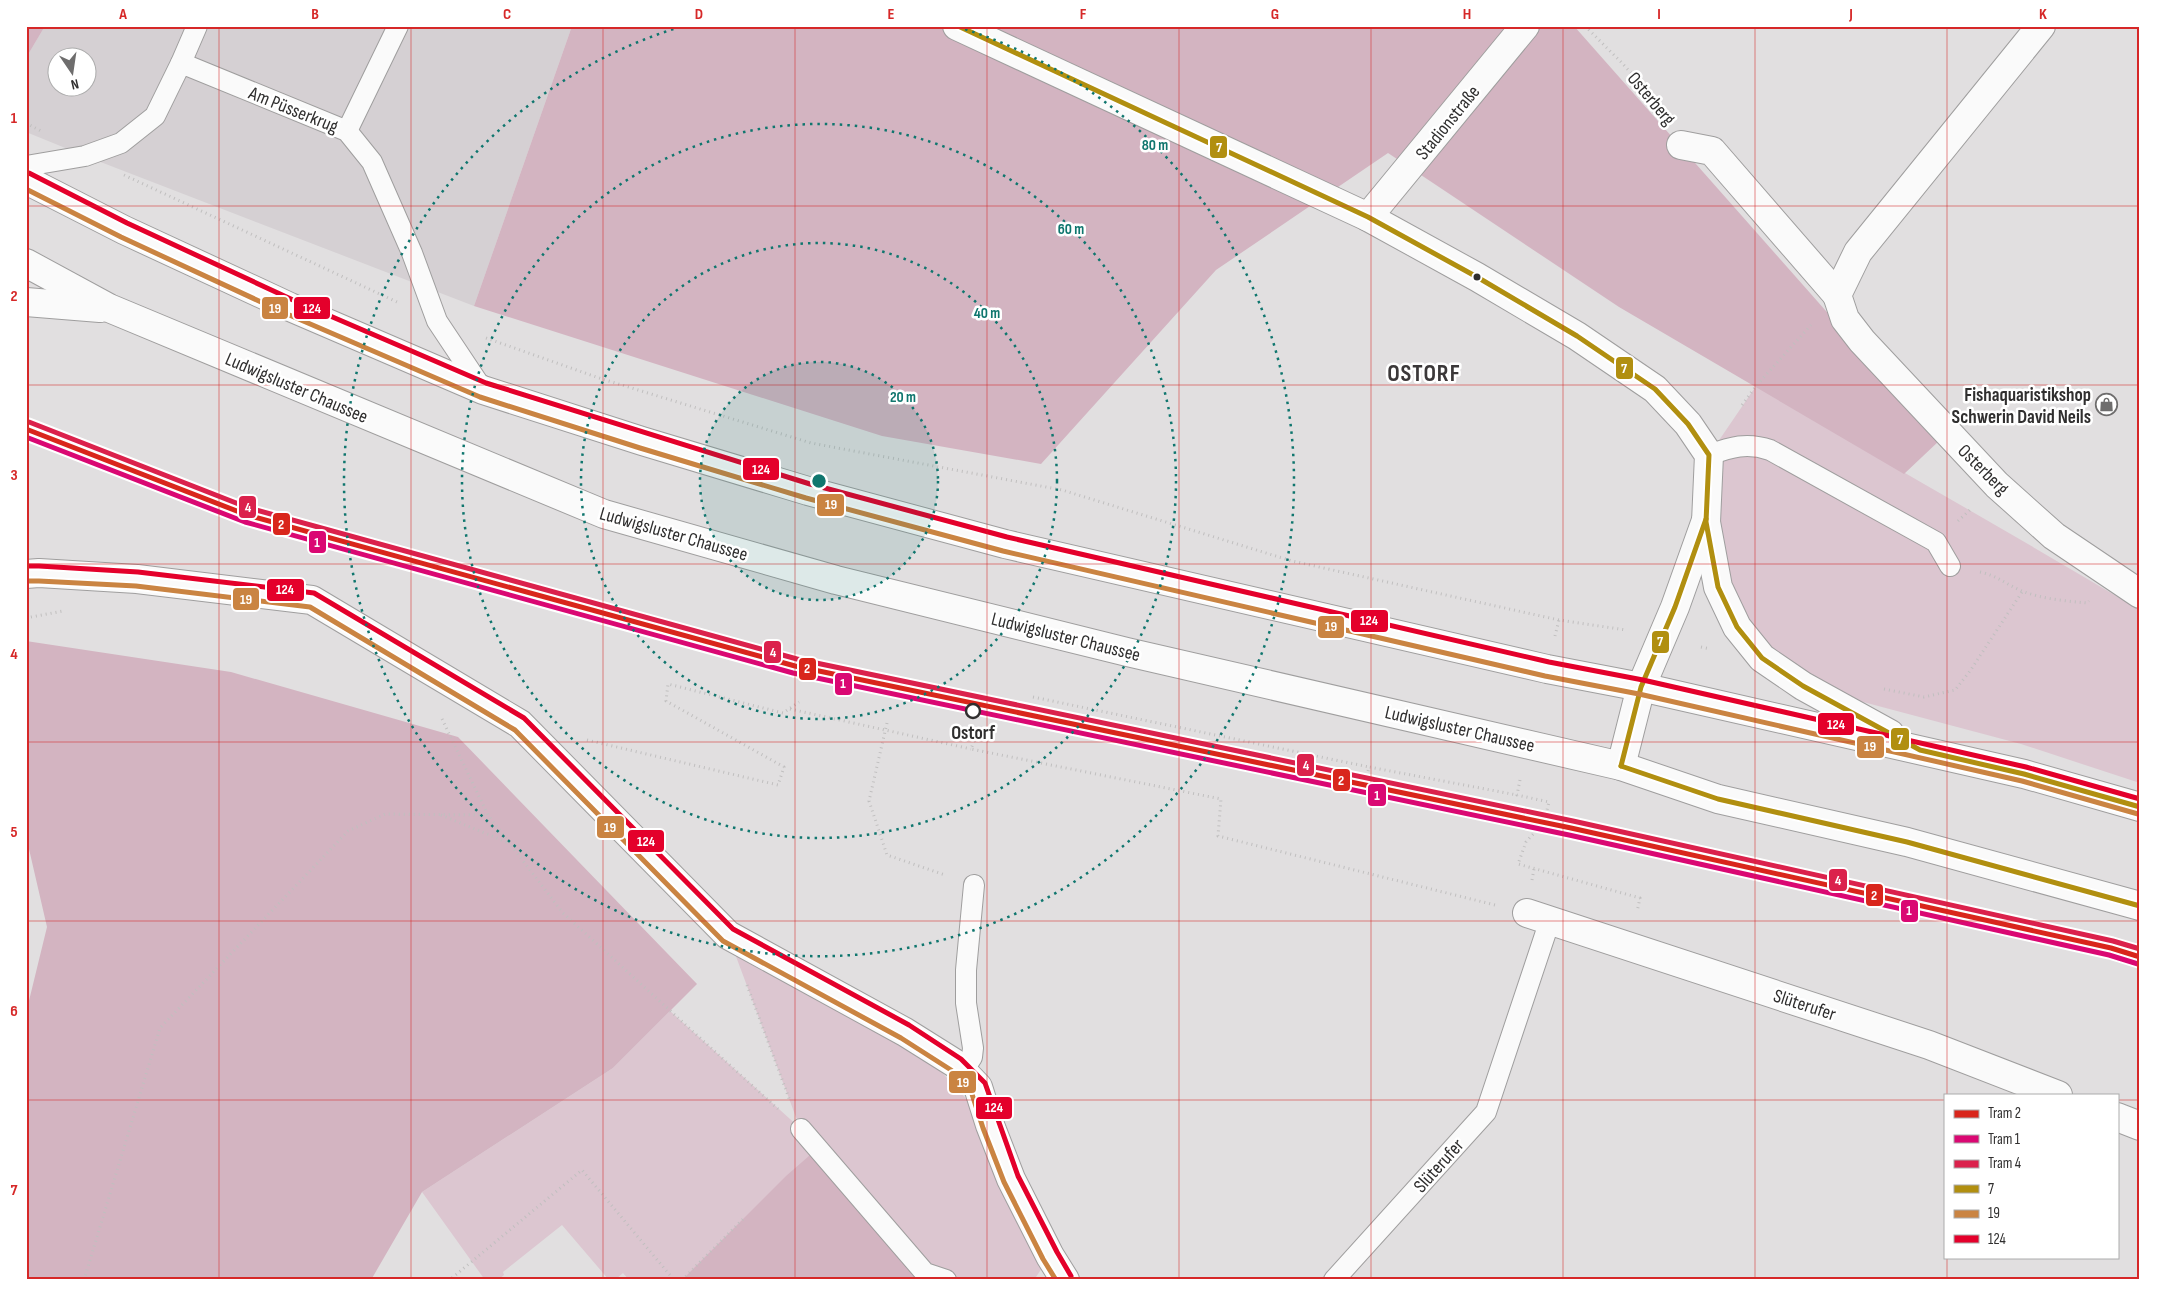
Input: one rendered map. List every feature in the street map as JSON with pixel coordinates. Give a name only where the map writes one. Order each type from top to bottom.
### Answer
[{"type":"street","points":[[957,26],[1368,217],[1477,277],[1577,336],[1655,389],[1688,424],[1709,456],[1706,522],[1718,587],[1737,628],[1762,658],[1803,686],[1920,750]]},
{"type":"street","name":"Stadionstraße","points":[[1368,217],[1525,26]]},
{"type":"street","points":[[1838,295],[1858,252],[2041,26]]},
{"type":"street","name":"Osterberg","points":[[1681,145],[1712,151],[1838,295],[1845,319],[1862,342],[1997,485],[2054,536],[2140,594]]},
{"type":"street","points":[[26,180],[124,230],[290,307],[483,390],[642,441],[808,491],[1005,544],[1547,669],[1641,687],[2024,774],[2140,807]]},
{"type":"street","name":"Ludwigsluster Chaussee","points":[[26,263],[109,308],[604,514],[836,580],[1098,644],[1621,766],[1718,799],[1907,842],[2140,906]]},
{"type":"street","points":[[26,302],[109,308]]},
{"type":"street","points":[[1621,766],[1641,687],[1675,607],[1706,522]]},
{"type":"street","points":[[26,574],[137,579],[312,600],[520,724],[728,935],[905,1032],[956,1064],[963,1071],[978,1087],[990,1125],[1011,1179],[1050,1256],[1065,1280]]},
{"type":"street","name":"Slüterufer","points":[[1539,916],[1929,1045],[2055,1094]]},
{"type":"street","points":[[2118,1117],[2140,1126]]},
{"type":"lane","points":[[26,166],[85,156],[121,143],[155,116],[197,26]]},
{"type":"lane","points":[[346,131],[398,26]]},
{"type":"lane","name":"Am Püsserkrug","points":[[181,63],[346,131],[372,162],[412,253],[437,321],[483,390]]},
{"type":"lane","points":[[1709,456],[1736,446],[1760,447],[1770,450],[1936,542],[1950,566]]},
{"type":"lane","points":[[963,1071],[972,1057],[973,1048],[966,1003],[966,970],[974,885]]},
{"type":"lane","name":"Slüterufer","points":[[1334,1280],[1486,1112],[1539,916]]},
{"type":"lane","points":[[801,1129],[925,1273],[946,1280]]},
{"type":"path","name":"Osterberg","points":[[1585,26],[1677,123],[1681,145]]},
{"type":"path","points":[[26,123],[85,156],[437,321],[598,378],[811,443],[1062,490],[1292,561],[1559,620],[1626,630]]},
{"type":"path","points":[[1742,405],[1797,341]]},
{"type":"path","points":[[1936,542],[1997,485]]},
{"type":"path","points":[[1950,566],[1992,575],[2022,592],[2058,600],[2087,603],[2109,574]]},
{"type":"path","points":[[1876,688],[1924,697],[1955,690],[1970,671],[2022,592]]},
{"type":"path","points":[[26,618],[72,609]]},
{"type":"path","points":[[1553,644],[1559,620]]},
{"type":"path","points":[[578,738],[778,784],[784,767],[666,701],[668,684],[783,713],[799,702]]},
{"type":"path","points":[[1033,697],[1369,767],[1549,802],[1544,822],[1526,842],[1518,864],[1534,868]]},
{"type":"path","points":[[790,709],[971,749],[1221,799],[1218,836],[1539,916]]},
{"type":"path","points":[[441,717],[488,815],[563,914],[801,1129]]},
{"type":"path","points":[[887,723],[869,801],[888,855],[919,866]]},
{"type":"path","points":[[971,749],[974,740]]},
{"type":"path","points":[[1367,776],[1369,767]]},
{"type":"path","points":[[1517,795],[1520,780]]},
{"type":"path","points":[[84,1280],[160,1028],[348,831],[385,814],[488,815]]},
{"type":"path","points":[[438,814],[510,844]]},
{"type":"path","points":[[728,935],[801,1129]]},
{"type":"path","points":[[452,1278],[582,1170],[674,1280]]},
{"type":"path","points":[[682,1280],[745,1217]]},
{"type":"shaded area","points":[[26,26],[45,26],[26,58]]},
{"type":"shaded area","points":[[45,26],[572,26],[474,306],[26,132],[26,58]]},
{"type":"shaded area","points":[[572,26],[1574,26],[1940,440],[1904,474],[1619,307],[1388,153],[1216,270],[1041,464],[882,436],[474,306]]},
{"type":"shaded area","points":[[1756,386],[2140,610],[2140,783],[2021,744],[1803,686],[1737,627],[1709,455]]},
{"type":"shaded area","points":[[26,641],[231,672],[458,737],[697,984],[613,1068],[422,1192],[371,1280],[26,1280],[26,1013],[47,927],[26,836]]},
{"type":"shaded area","points":[[728,935],[905,1032],[990,1125],[1050,1256],[1034,1280],[629,1280],[623,1273],[615,1280],[609,1280],[562,1225],[503,1272],[504,1275],[498,1280],[485,1280],[422,1192],[613,1068],[670,1011],[800,1128]]},
{"type":"shaded area","points":[[817,1149],[946,1280],[682,1280],[786,1176]]},
{"type":"tram line","name":"4","points":[[29,422],[249,508],[797,659],[1573,821],[2113,941],[2140,949]]},
{"type":"tram line","name":"2","points":[[26,429],[247,515],[795,666],[1571,828],[2111,948],[2140,957]]},
{"type":"tram line","name":"1","points":[[26,437],[245,522],[793,673],[1569,835],[2109,955],[2138,964]]},
{"type":"transit line","name":"7","points":[[958,26],[1368,217],[1477,277],[1577,336],[1655,389],[1688,424],[1709,455],[1706,522],[1718,587],[1737,627],[1762,658],[1803,686],[1920,750],[2024,774],[2140,807]]},
{"type":"transit line","name":"124","points":[[29,173],[127,223],[293,300],[486,383],[810,484],[1007,537],[1549,662],[1643,680],[2026,767],[2140,799]]},
{"type":"transit line","name":"19","points":[[26,189],[121,237],[287,314],[480,397],[806,498],[1003,551],[1545,676],[1639,694],[2022,781],[2138,814]]},
{"type":"transit line","name":"7","points":[[1621,766],[1641,687],[1675,607],[1706,519]]},
{"type":"transit line","name":"124","points":[[26,566],[138,572],[314,593],[524,718],[733,929],[909,1025],[961,1059],[985,1083],[1018,1176],[1071,1276]]},
{"type":"transit line","name":"19","points":[[27,581],[136,586],[310,607],[515,730],[723,941],[901,1038],[951,1070],[971,1091],[1004,1182],[1043,1259],[1056,1280]]},
{"type":"transit line","name":"7","points":[[1621,766],[1718,799],[1907,842],[2140,906]]},
{"type":"place","name":"Fishaquaristikshop Schwerin David Neils","points":[[2107,405]]},
{"type":"place","name":"Ostorf","points":[[973,711]]},
{"type":"district","name":"OSTORF","points":[[1424,373]]}]
